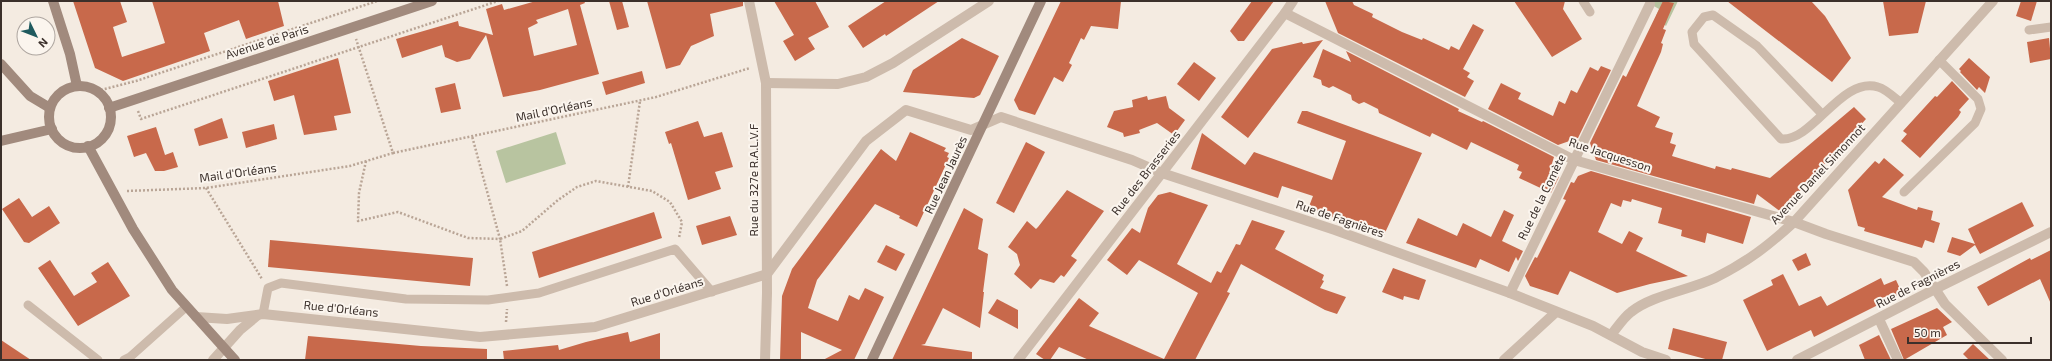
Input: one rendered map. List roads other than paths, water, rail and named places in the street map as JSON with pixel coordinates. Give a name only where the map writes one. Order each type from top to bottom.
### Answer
[{"type":"main road","points":[[53,1],[70,54],[77,86]]},
{"type":"main road","name":"Avenue de Paris","points":[[109,108],[353,27],[410,5],[432,1]]},
{"type":"main road","name":"Rue Jean Jaurès","points":[[872,360],[1041,1]]},
{"type":"main road","points":[[1,64],[30,96],[50,108]]},
{"type":"main road","points":[[77,86],[87,87],[97,91],[104,98],[109,108],[109,126],[105,135],[98,142],[88,146],[75,147],[68,145],[56,136],[52,130],[49,116],[50,108],[60,93],[77,86]]},
{"type":"main road","points":[[1,141],[52,130]]},
{"type":"main road","points":[[88,146],[133,230],[172,290],[235,360]]},
{"type":"street","name":"Rue du 327e R.A.L.V.F","points":[[749,1],[766,83],[767,274],[765,360]]},
{"type":"street","points":[[766,83],[838,84],[866,77],[893,63],[989,1]]},
{"type":"street","name":"Rue des Brasseries","points":[[1018,360],[1293,1]]},
{"type":"street","name":"Avenue Daniel Simonnot","points":[[1611,336],[1631,312],[1660,297],[1714,279],[1756,255],[1794,222],[1993,1]]},
{"type":"street","name":"Rue de la Comète","points":[[1510,293],[1650,4]]},
{"type":"street","name":"Rue Jacquesson","points":[[1285,13],[1574,160],[1794,222],[1826,234],[1914,262],[1924,272],[1945,304],[2002,360]]},
{"type":"street","points":[[767,274],[866,141],[906,110],[971,130],[984,124]]},
{"type":"street","name":"Rue de Fagnières","points":[[984,124],[1001,117],[1132,160],[1162,173],[1335,230],[1510,293],[1593,326],[1642,352],[1666,360]]},
{"type":"street","name":"Rue de Fagnières","points":[[1797,360],[1935,289],[2051,232]]},
{"type":"street","name":"Rue d'Orléans","points":[[196,317],[227,319],[261,314],[480,337],[595,327],[767,274]]},
{"type":"street","points":[[1504,360],[1556,312]]},
{"type":"street","points":[[213,360],[240,330],[261,314]]},
{"type":"street","points":[[1879,319],[1898,360]]},
{"type":"lane","points":[[1583,1],[1590,12]]},
{"type":"lane","points":[[1822,114],[1757,46],[1714,15],[1704,17],[1692,32],[1694,44],[1781,138],[1788,139],[1798,135],[1844,95],[1868,85],[1880,87],[1901,103]]},
{"type":"lane","points":[[2029,30],[2051,27]]},
{"type":"lane","points":[[1904,192],[1975,123],[1981,109],[1978,99],[1939,60]]},
{"type":"lane","points":[[261,314],[268,288],[281,283],[406,299],[488,300],[539,293],[675,249],[712,292]]},
{"type":"lane","points":[[28,305],[98,360]]},
{"type":"lane","points":[[124,360],[130,357],[186,307]]}]
